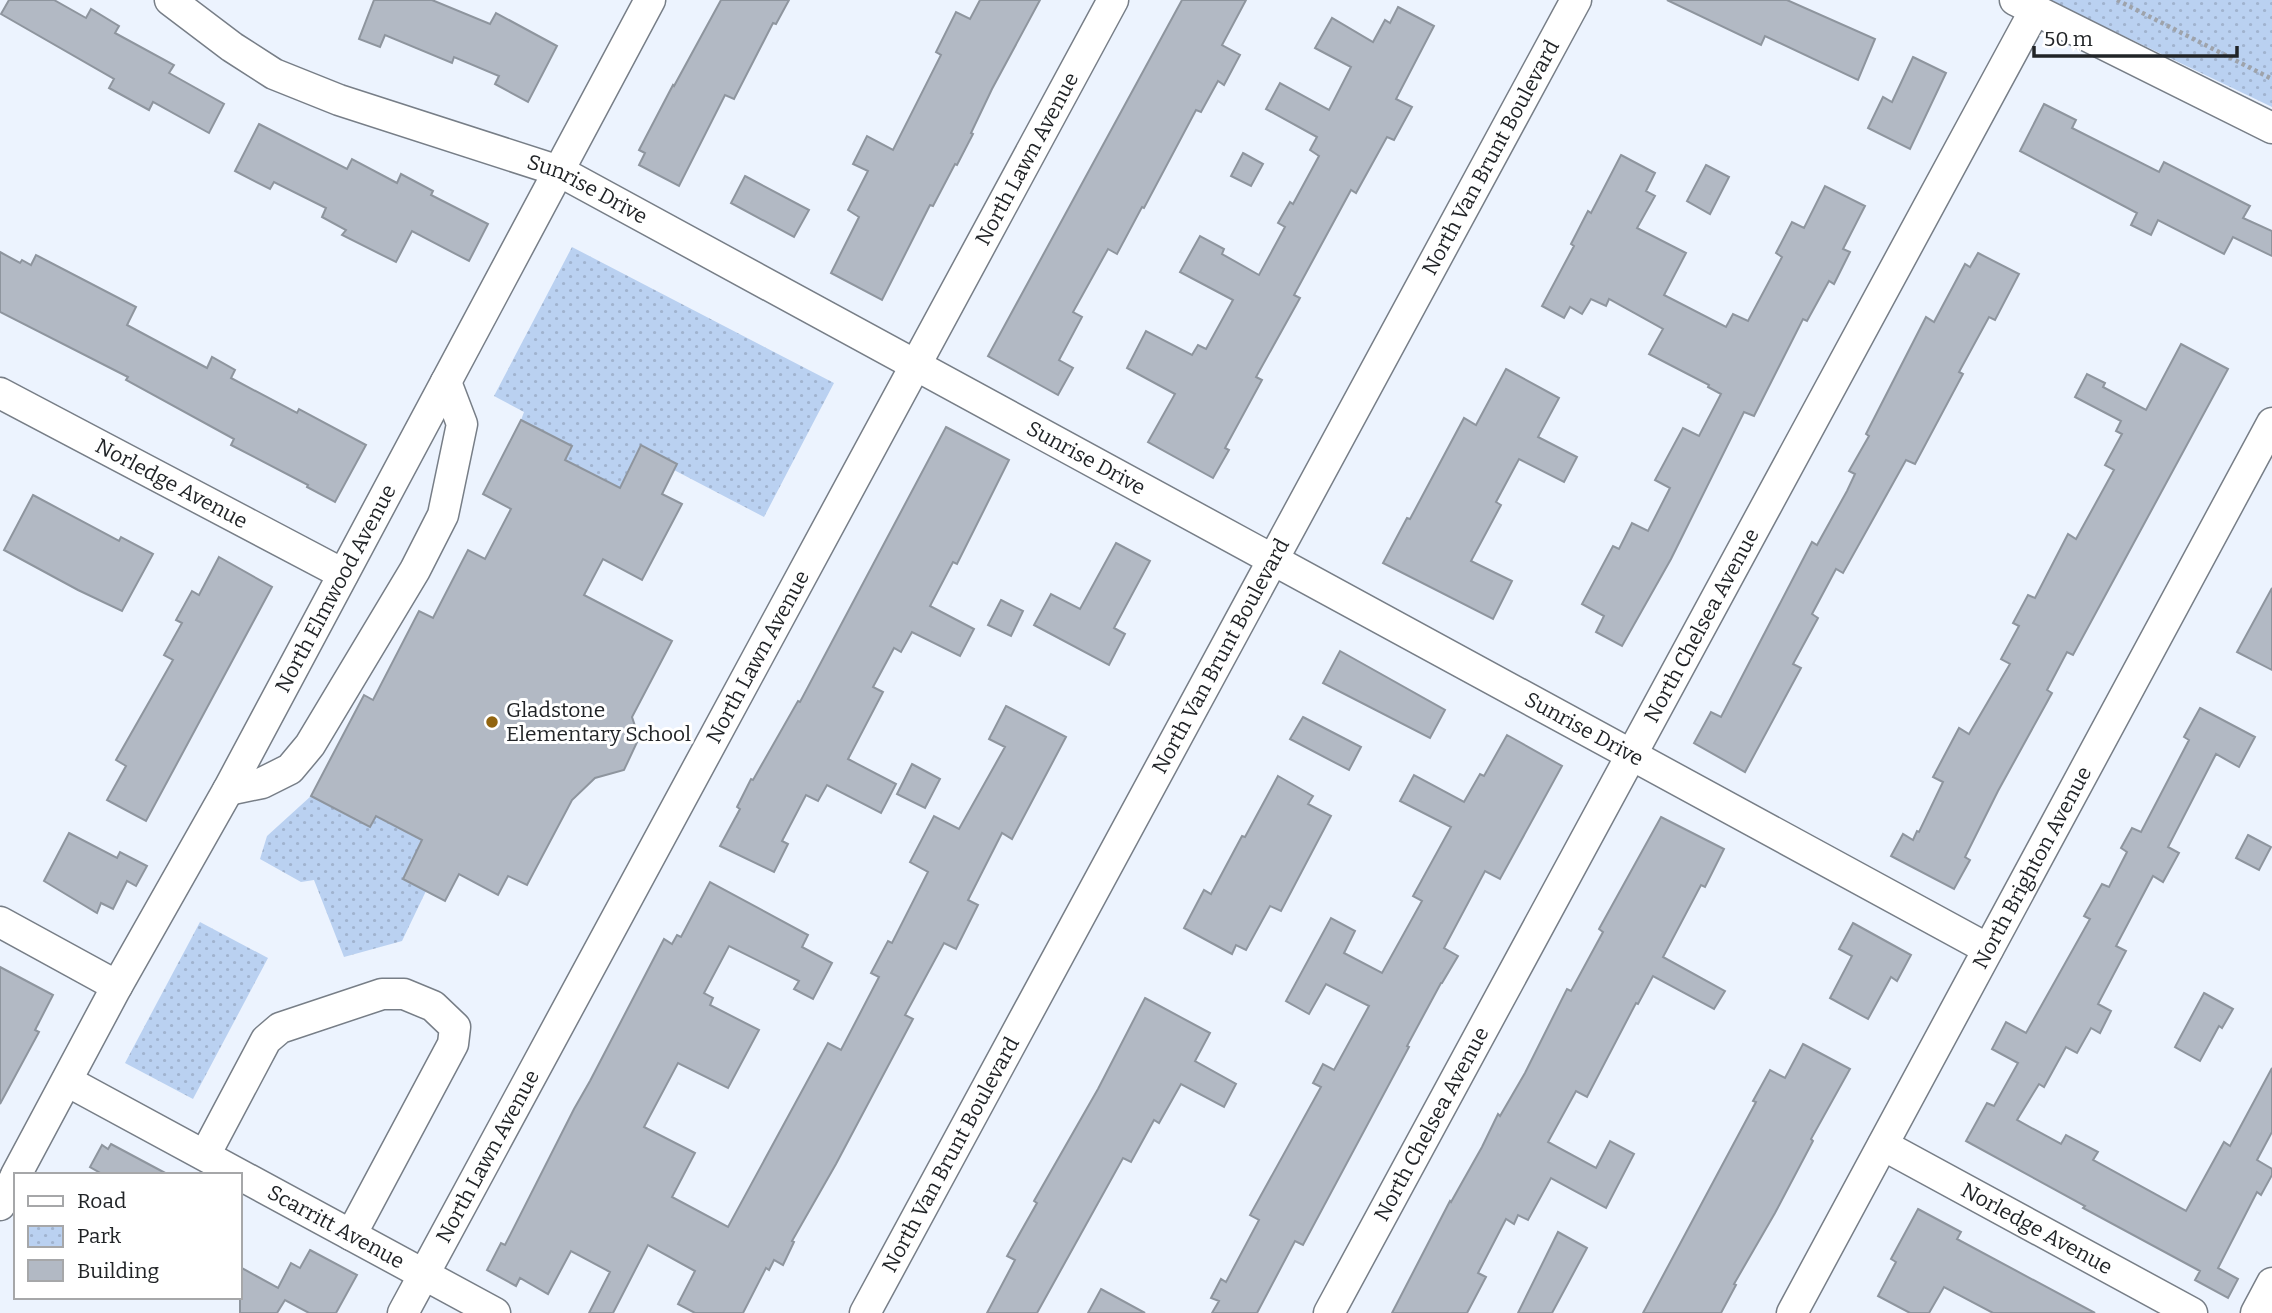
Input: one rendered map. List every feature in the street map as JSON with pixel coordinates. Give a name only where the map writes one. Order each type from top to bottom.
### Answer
[{"type":"street","name":"Sunrise Drive","points":[[170,0],[232,47],[274,74],[339,100],[559,171],[1988,949]]},
{"type":"street","name":"North Elmwood Avenue","points":[[17,1173],[117,986],[228,790],[650,0]]},
{"type":"street","name":"North Lawn Avenue","points":[[403,1313],[1113,0]]},
{"type":"street","name":"North Van Brunt Boulevard","points":[[864,1313],[1576,0]]},
{"type":"street","points":[[2025,5],[2272,128]]},
{"type":"street","name":"North Chelsea Avenue","points":[[1329,1313],[1631,755],[2025,5]]},
{"type":"street","points":[[228,790],[262,783],[290,769],[310,745],[415,570],[443,515],[462,424],[446,382]]},
{"type":"street","name":"Norledge Avenue","points":[[0,393],[343,574]]},
{"type":"street","name":"North Brighton Avenue","points":[[1792,1313],[2272,423]]},
{"type":"street","points":[[0,922],[117,986]]},
{"type":"street","points":[[205,1155],[266,1040],[280,1028],[382,995],[404,994],[433,1006],[455,1027],[453,1044],[351,1235]]},
{"type":"street","name":"Scarritt Avenue","points":[[67,1081],[238,1173]]},
{"type":"street","name":"Norledge Avenue","points":[[1883,1145],[2192,1313]]},
{"type":"street","name":"Scarritt Avenue","points":[[242,1175],[495,1313]]},
{"type":"street","name":"North Elmwood Avenue","points":[[0,1205],[14,1179]]},
{"type":"street","points":[[2256,1313],[2272,1283]]},
{"type":"path","points":[[2117,0],[2272,79]]},
{"type":"green space","points":[[2049,0],[2272,0],[2272,107]]},
{"type":"green space","points":[[572,247],[834,383],[764,517],[674,470],[677,464],[641,446],[620,488],[565,460],[572,446],[521,420],[524,412],[494,396]]},
{"type":"green space","points":[[311,796],[370,827],[376,816],[422,840],[403,878],[426,891],[402,941],[344,957],[314,880],[301,882],[260,859],[267,836]]},
{"type":"green space","points":[[200,922],[268,958],[193,1099],[125,1063]]},
{"type":"building","points":[[9,0],[54,0],[86,18],[91,9],[119,26],[115,33],[174,65],[169,73],[224,104],[209,133],[153,102],[149,110],[109,88],[114,79],[1,14]]},
{"type":"building","points":[[374,0],[432,0],[490,24],[496,13],[557,46],[528,102],[495,84],[499,76],[454,57],[452,63],[385,35],[380,47],[359,39]]},
{"type":"building","points":[[721,0],[789,0],[776,24],[773,23],[734,99],[725,95],[679,186],[639,165],[645,153],[639,150]]},
{"type":"building","points":[[980,0],[1040,0],[992,89],[957,165],[955,164],[933,206],[930,205],[882,300],[831,273],[859,217],[848,210],[868,171],[853,164],[867,136],[893,150],[941,55],[936,52],[956,12],[970,19]]},
{"type":"building","points":[[1182,0],[1246,0],[1222,45],[1240,55],[1224,85],[1218,81],[1201,112],[1196,110],[1117,254],[1108,249],[1073,312],[1082,317],[1059,360],[1073,368],[1058,395],[988,356]]},
{"type":"building","points":[[1667,0],[1787,0],[1875,39],[1858,80],[1765,36],[1761,45]]},
{"type":"building","points":[[1398,7],[1434,26],[1396,99],[1412,107],[1394,140],[1387,137],[1356,193],[1351,190],[1294,295],[1300,298],[1256,377],[1262,380],[1225,448],[1229,450],[1213,478],[1148,442],[1175,394],[1127,368],[1146,331],[1192,355],[1198,345],[1206,349],[1233,300],[1180,272],[1200,236],[1224,249],[1222,254],[1259,275],[1285,227],[1278,223],[1290,202],[1293,204],[1319,156],[1310,150],[1317,137],[1266,109],[1280,83],[1329,110],[1351,67],[1315,48],[1332,18],[1373,42],[1385,20],[1390,23]]},
{"type":"building","points":[[1913,57],[1946,73],[1910,149],[1868,128],[1883,97],[1892,102]]},
{"type":"building","points":[[2044,104],[2076,120],[2072,128],[2159,172],[2164,162],[2250,206],[2243,218],[2272,231],[2272,256],[2233,237],[2224,254],[2158,220],[2151,235],[2131,225],[2137,213],[2020,151]]},
{"type":"building","points":[[259,124],[347,169],[352,159],[397,183],[401,174],[433,191],[431,195],[488,224],[469,261],[412,231],[396,262],[342,235],[346,230],[322,217],[326,208],[274,182],[270,189],[235,171]]},
{"type":"building","points":[[1243,153],[1263,164],[1251,186],[1231,176]]},
{"type":"building","points":[[1621,155],[1655,173],[1646,191],[1655,196],[1637,228],[1686,253],[1664,295],[1726,327],[1733,314],[1748,321],[1782,257],[1776,253],[1792,222],[1804,228],[1825,186],[1865,206],[1843,249],[1850,252],[1834,284],[1829,281],[1807,321],[1803,319],[1754,416],[1744,412],[1671,559],[1622,646],[1596,632],[1604,616],[1582,604],[1613,546],[1619,549],[1632,523],[1648,531],[1670,488],[1655,480],[1683,428],[1699,436],[1721,394],[1649,354],[1663,329],[1609,299],[1606,306],[1591,299],[1582,314],[1570,307],[1564,318],[1542,306],[1574,246],[1571,244],[1588,211],[1591,213]]},
{"type":"building","points":[[1706,165],[1729,177],[1710,214],[1687,201]]},
{"type":"building","points":[[745,176],[809,210],[794,237],[731,203]]},
{"type":"building","points":[[0,252],[20,263],[22,260],[31,265],[36,255],[136,307],[127,325],[207,368],[212,357],[235,370],[231,378],[297,413],[299,409],[366,445],[335,502],[231,445],[234,439],[126,380],[128,377],[0,312]]},
{"type":"building","points":[[1978,253],[2019,274],[1995,320],[1989,317],[1959,372],[1963,374],[1915,464],[1906,460],[1843,573],[1836,569],[1812,614],[1818,618],[1793,664],[1801,668],[1745,772],[1694,743],[1711,712],[1721,717],[1812,542],[1817,545],[1847,491],[1855,474],[1849,471],[1869,436],[1866,434],[1926,317],[1934,322],[1965,264],[1970,267]]},
{"type":"building","points":[[2181,344],[2228,369],[2073,655],[2067,652],[2047,690],[2052,693],[1965,857],[1970,860],[1954,889],[1891,856],[1903,834],[1913,840],[1917,831],[1919,832],[1943,782],[1933,777],[1959,728],[1969,734],[2010,664],[2001,659],[2019,626],[2013,623],[2028,595],[2035,598],[2068,534],[2076,539],[2114,470],[2105,465],[2122,434],[2116,431],[2121,421],[2075,397],[2087,374],[2105,383],[2103,387],[2146,410]]},
{"type":"building","points":[[1506,369],[1559,398],[1538,437],[1577,457],[1564,482],[1519,459],[1496,502],[1501,505],[1471,561],[1512,581],[1493,619],[1383,563],[1407,518],[1410,519],[1464,418],[1476,425]]},
{"type":"building","points":[[521,420],[572,446],[565,460],[620,488],[641,445],[677,464],[662,494],[682,504],[642,580],[603,559],[584,595],[672,641],[632,717],[639,738],[624,770],[595,778],[572,800],[527,885],[508,876],[498,895],[459,874],[445,901],[403,879],[422,840],[376,816],[370,827],[311,796],[364,695],[373,700],[419,611],[433,618],[468,550],[485,559],[511,509],[483,494]]},
{"type":"building","points":[[946,427],[1009,460],[957,564],[953,562],[930,606],[974,629],[960,656],[912,632],[901,652],[894,648],[873,687],[883,692],[848,759],[896,784],[881,813],[827,785],[818,801],[806,795],[782,841],[788,844],[774,872],[720,846],[740,809],[737,807],[751,779],[753,780],[798,701],[800,702]]},
{"type":"building","points":[[33,495],[119,541],[121,537],[153,554],[122,611],[4,550]]},
{"type":"building","points":[[1116,543],[1150,561],[1114,628],[1125,634],[1109,665],[1034,625],[1051,594],[1080,609]]},
{"type":"building","points":[[219,557],[272,587],[146,821],[107,800],[126,766],[116,760],[173,660],[164,655],[182,623],[176,620],[192,591],[199,595]]},
{"type":"building","points":[[2272,588],[2272,670],[2237,652]]},
{"type":"building","points":[[1001,600],[1023,611],[1011,636],[988,625]]},
{"type":"building","points":[[1340,651],[1445,710],[1430,738],[1323,683]]},
{"type":"building","points":[[1006,706],[1066,737],[1012,839],[1002,833],[968,900],[978,905],[956,949],[944,943],[905,1015],[913,1019],[792,1241],[794,1242],[783,1265],[774,1260],[769,1270],[766,1268],[743,1313],[695,1313],[678,1304],[695,1271],[648,1245],[613,1313],[589,1313],[610,1272],[571,1251],[548,1294],[520,1278],[516,1286],[487,1270],[501,1243],[505,1245],[664,939],[672,944],[677,935],[681,937],[710,882],[808,935],[802,947],[832,963],[813,999],[794,989],[799,981],[729,946],[704,993],[713,998],[710,1005],[759,1030],[728,1088],[678,1063],[644,1127],[695,1153],[672,1197],[728,1227],[828,1043],[841,1050],[879,977],[871,973],[888,941],[892,943],[928,872],[910,862],[934,816],[959,829],[1005,747],[989,739]]},
{"type":"building","points":[[2200,708],[2255,737],[2239,767],[2216,754],[2168,847],[2179,853],[2163,882],[2153,876],[2116,946],[2126,951],[2098,1004],[2111,1011],[2100,1033],[2091,1028],[2077,1053],[2066,1047],[2044,1087],[2039,1084],[2017,1120],[2061,1144],[2066,1135],[2098,1152],[2093,1160],[2186,1211],[2224,1142],[2230,1146],[2272,1068],[2272,1132],[2257,1160],[2272,1169],[2272,1175],[2261,1195],[2257,1192],[2218,1268],[2238,1279],[2228,1298],[2195,1280],[2200,1271],[1966,1141],[1987,1103],[1994,1106],[2018,1063],[1992,1049],[2006,1022],[2026,1033],[2090,919],[2084,916],[2102,884],[2109,887],[2127,852],[2121,848],[2132,828],[2141,832],[2189,740],[2184,737]]},
{"type":"building","points":[[1303,717],[1361,747],[1349,770],[1290,739]]},
{"type":"building","points":[[1507,735],[1562,766],[1500,879],[1485,871],[1444,948],[1458,956],[1407,1046],[1409,1047],[1303,1245],[1295,1241],[1257,1313],[1212,1313],[1219,1301],[1211,1298],[1221,1279],[1226,1282],[1259,1220],[1250,1215],[1321,1087],[1313,1083],[1323,1064],[1334,1070],[1369,1006],[1326,984],[1309,1014],[1286,1001],[1331,918],[1355,931],[1344,953],[1382,973],[1422,901],[1413,896],[1451,827],[1400,801],[1414,775],[1464,802],[1480,774],[1484,776]]},
{"type":"building","points":[[912,764],[940,779],[925,808],[897,794]]},
{"type":"building","points":[[1278,776],[1313,796],[1308,804],[1331,816],[1281,911],[1270,906],[1246,950],[1236,945],[1232,954],[1184,928],[1204,890],[1211,894]]},
{"type":"building","points":[[1661,817],[1724,849],[1705,887],[1701,885],[1663,957],[1725,991],[1714,1009],[1653,976],[1587,1097],[1576,1091],[1548,1142],[1596,1168],[1610,1141],[1634,1154],[1606,1208],[1551,1178],[1528,1220],[1518,1215],[1514,1224],[1506,1219],[1478,1273],[1486,1277],[1467,1313],[1392,1313],[1498,1114],[1500,1116],[1525,1073],[1567,989],[1571,991],[1603,932],[1599,929]]},
{"type":"building","points":[[69,833],[117,858],[120,852],[147,866],[136,886],[127,881],[113,909],[101,903],[97,913],[44,881]]},
{"type":"building","points":[[2248,835],[2271,847],[2259,870],[2236,858]]},
{"type":"building","points":[[1853,923],[1911,955],[1897,981],[1891,977],[1868,1019],[1830,998],[1852,956],[1839,949]]},
{"type":"building","points":[[0,967],[53,995],[35,1030],[39,1032],[0,1104]]},
{"type":"building","points":[[2204,993],[2233,1009],[2222,1028],[2219,1026],[2200,1061],[2175,1047]]},
{"type":"building","points":[[1145,998],[1210,1033],[1195,1061],[1236,1084],[1224,1107],[1181,1084],[1159,1123],[1154,1120],[1131,1162],[1123,1158],[1037,1313],[987,1313],[1015,1260],[1007,1256],[1037,1203],[1034,1201],[1098,1089]]},
{"type":"building","points":[[1803,1044],[1850,1069],[1721,1313],[1643,1313],[1756,1102],[1753,1101],[1770,1070],[1785,1078]]},
{"type":"building","points":[[111,1144],[165,1173],[100,1173],[90,1167],[102,1145],[108,1149]]},
{"type":"building","points":[[1918,1209],[1961,1232],[1957,1239],[2095,1313],[1993,1313],[1944,1287],[1929,1313],[1910,1313],[1878,1296],[1896,1262],[1891,1259]]},
{"type":"building","points":[[1558,1232],[1587,1248],[1552,1313],[1518,1313]]},
{"type":"building","points":[[310,1250],[357,1275],[336,1313],[309,1313],[285,1300],[277,1313],[240,1313],[242,1268],[278,1288],[291,1263],[300,1268]]},
{"type":"building","points":[[1101,1289],[1145,1313],[1088,1313]]},
{"type":"place","name":"Gladstone Elementary School","points":[[492,722]]}]
